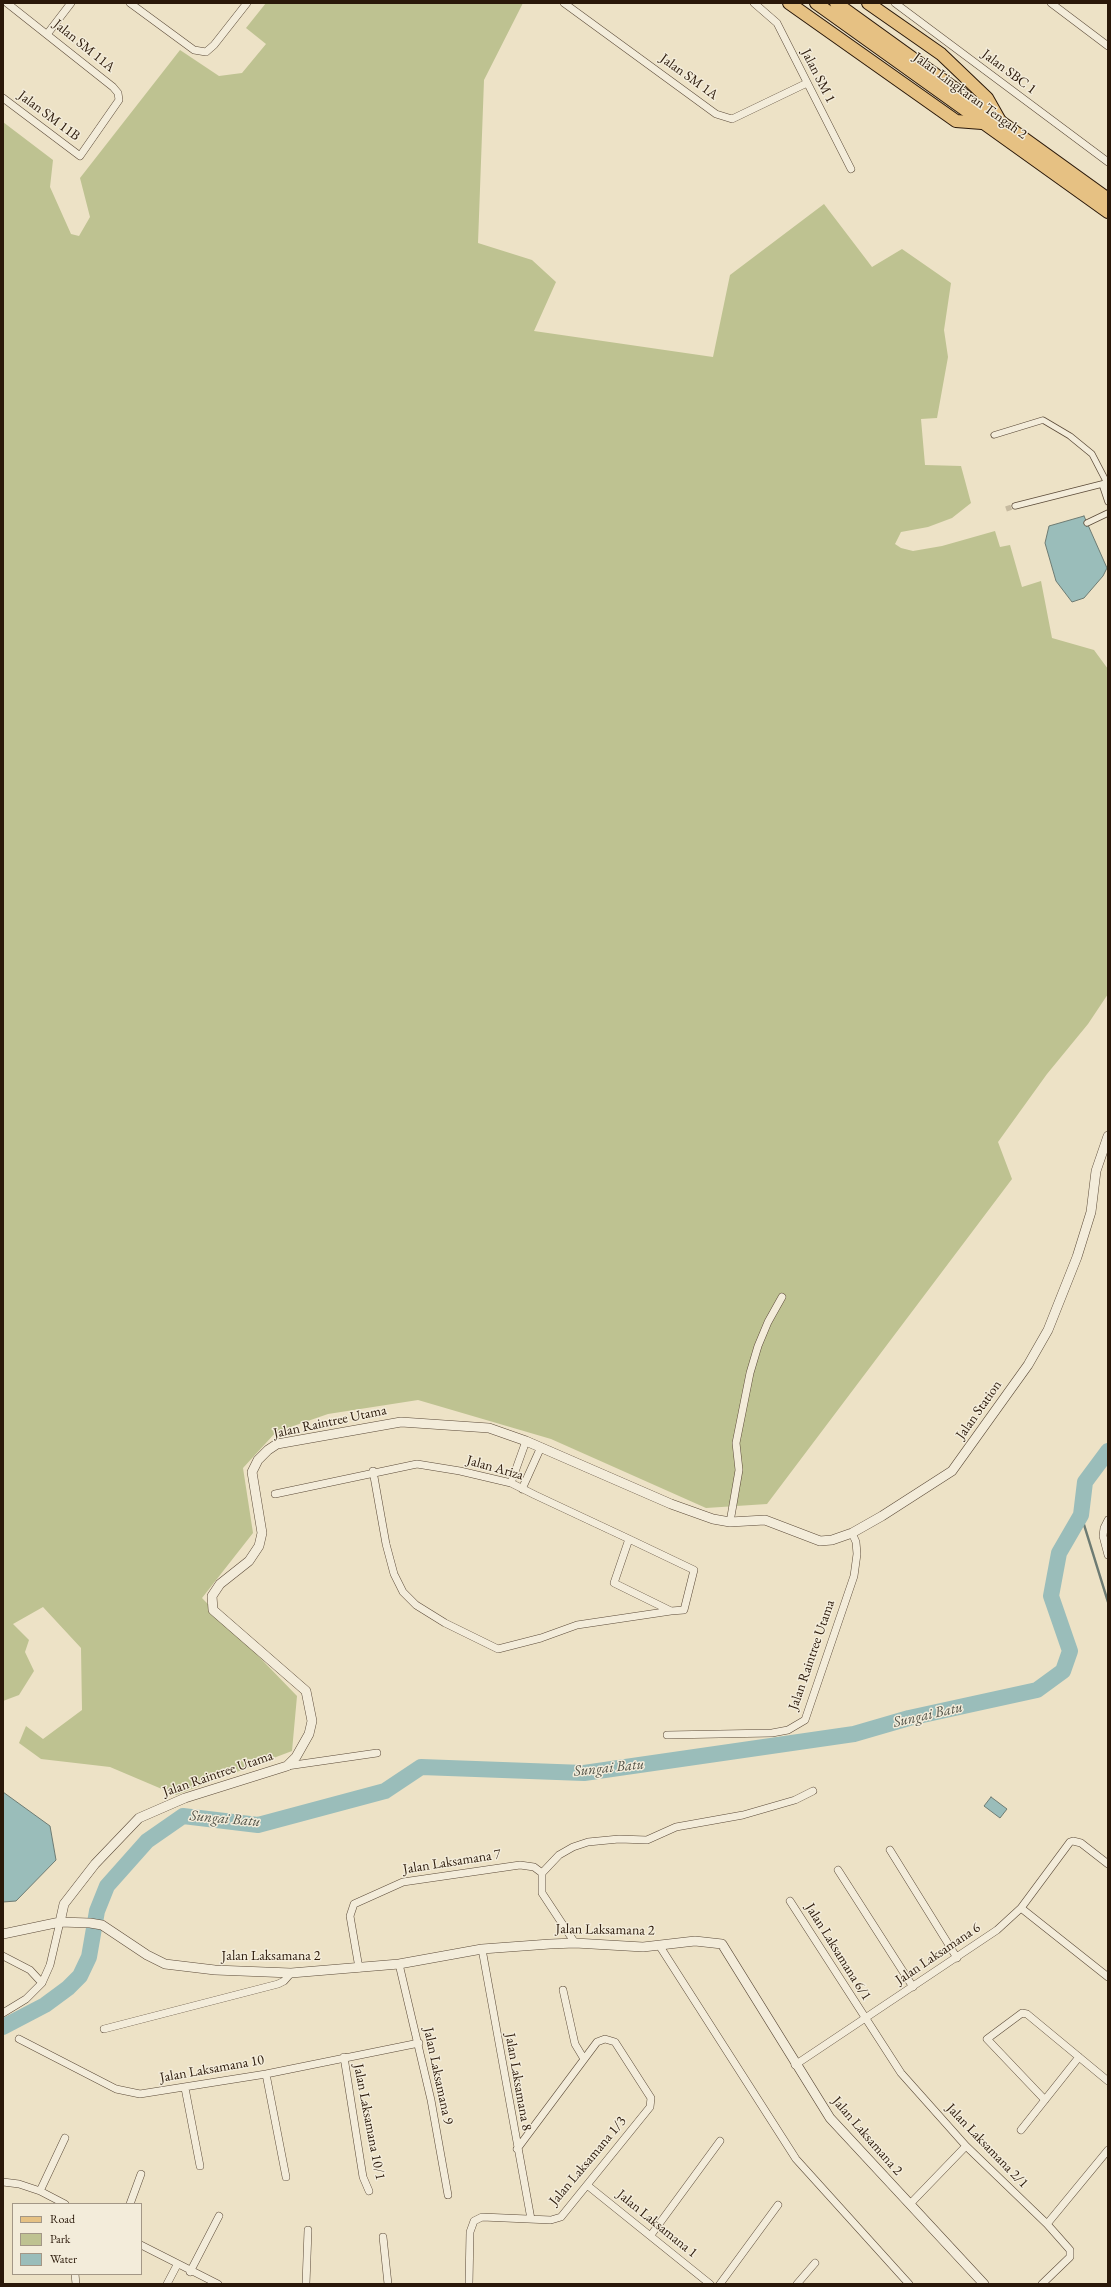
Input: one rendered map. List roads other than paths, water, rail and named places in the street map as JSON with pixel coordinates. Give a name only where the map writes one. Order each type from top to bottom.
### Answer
[{"type":"main road","points":[[789,3],[956,121],[982,123]]},
{"type":"main road","name":"Jalan Lingkaran Tengah 2","points":[[816,3],[936,83],[1000,121],[1108,199]]},
{"type":"main road","name":"Jalan Lingkaran Tengah 2","points":[[836,3],[936,83],[982,123],[1108,212]]},
{"type":"main road","points":[[868,3],[941,54],[987,98],[1000,121]]},
{"type":"street","name":"Jalan SM 11A","points":[[8,3],[48,33],[113,87],[118,93],[119,100],[80,156]]},
{"type":"street","points":[[48,33],[71,3]]},
{"type":"street","points":[[130,3],[194,50],[206,52],[214,45],[248,3]]},
{"type":"street","name":"Jalan SM 1A","points":[[564,3],[716,114],[732,120],[807,83]]},
{"type":"street","name":"Jalan SM 1","points":[[754,3],[777,23],[851,169]]},
{"type":"street","name":"Jalan SBC 1","points":[[895,3],[1108,162]]},
{"type":"street","points":[[1051,3],[1108,46]]},
{"type":"street","name":"Jalan SM 11B","points":[[3,98],[80,156]]},
{"type":"street","points":[[994,435],[1043,420],[1070,436],[1092,454],[1106,484],[1108,502]]},
{"type":"street","points":[[1015,506],[1106,484]]},
{"type":"street","points":[[1087,523],[1108,513]]},
{"type":"street","name":"Jalan Station","points":[[541,1446],[671,1504],[713,1519],[730,1522],[766,1520],[820,1541],[832,1540],[852,1533],[882,1516],[952,1471],[1028,1365],[1048,1330],[1077,1257],[1091,1212],[1096,1171],[1108,1136]]},
{"type":"street","points":[[730,1522],[739,1470],[736,1443],[750,1373],[758,1346],[768,1322],[782,1297]]},
{"type":"street","name":"Jalan Raintree Utama","points":[[60,1922],[64,1904],[95,1864],[139,1818],[185,1798],[287,1766],[296,1757],[310,1734],[312,1721],[306,1692],[213,1610],[212,1596],[220,1584],[249,1560],[259,1546],[262,1533],[252,1472],[258,1460],[268,1450],[277,1444],[401,1422],[489,1428],[541,1446]]},
{"type":"street","points":[[510,1484],[526,1441]]},
{"type":"street","points":[[522,1489],[541,1446]]},
{"type":"street","name":"Jalan Ariza","points":[[275,1494],[373,1471],[417,1464],[460,1471],[510,1484],[694,1570],[684,1610],[671,1612]]},
{"type":"street","points":[[373,1471],[386,1544],[394,1574],[403,1592],[416,1605],[445,1623],[498,1649],[541,1638],[577,1626],[671,1612]]},
{"type":"street","points":[[1108,1520],[1104,1528],[1103,1536],[1108,1555]]},
{"type":"street","name":"Jalan Raintree Utama","points":[[667,1735],[772,1733],[788,1730],[805,1720],[854,1576],[857,1554],[856,1542],[852,1533]]},
{"type":"street","points":[[629,1539],[614,1583],[671,1612]]},
{"type":"street","points":[[287,1766],[377,1754]]},
{"type":"street","points":[[575,1942],[542,1893],[542,1873],[559,1855],[573,1847],[588,1842],[619,1839],[647,1840],[676,1827],[743,1815],[795,1800],[813,1791]]},
{"type":"street","name":"Jalan Laksamana 6","points":[[795,2064],[913,1988],[996,1930],[1021,1908],[1066,1845],[1073,1841],[1088,1848],[1108,1864]]},
{"type":"street","points":[[890,1850],[957,1958]]},
{"type":"street","name":"Jalan Laksamana 7","points":[[360,1968],[350,1916],[354,1904],[359,1901],[403,1882],[520,1865],[534,1867],[542,1873]]},
{"type":"street","points":[[838,1870],[913,1988]]},
{"type":"street","name":"Jalan Laksamana 6/1","points":[[790,1901],[865,2018]]},
{"type":"street","points":[[1021,1908],[1108,1977]]},
{"type":"street","points":[[3,2013],[26,1999],[42,1983],[50,1965],[60,1922]]},
{"type":"street","name":"Jalan Laksamana 2","points":[[3,1934],[60,1922],[78,1922],[102,1925],[147,1955],[165,1964],[215,1970],[291,1973],[399,1964],[482,1949],[575,1942],[643,1947],[695,1942],[722,1944],[795,2064],[830,2118],[984,2284]]},
{"type":"street","points":[[659,1945],[796,2159],[909,2284]]},
{"type":"street","name":"Jalan Laksamana 8","points":[[482,1949],[517,2149],[531,2219]]},
{"type":"street","points":[[3,1956],[30,1970],[42,1983]]},
{"type":"street","name":"Jalan Laksamana 9","points":[[399,1964],[419,2043],[448,2195]]},
{"type":"street","points":[[104,2029],[278,1984],[291,1973]]},
{"type":"street","points":[[517,2149],[584,2059],[575,2044],[564,1990]]},
{"type":"street","points":[[1045,2100],[987,2039],[1025,2013],[1108,2081]]},
{"type":"street","name":"Jalan Laksamana 2/1","points":[[865,2018],[901,2074],[966,2146],[1047,2224],[1070,2250],[1071,2254],[1042,2284]]},
{"type":"street","name":"Jalan Laksamana 10","points":[[19,2039],[116,2089],[140,2094],[266,2074],[419,2043]]},
{"type":"street","name":"Jalan Laksamana 1/3","points":[[469,2284],[470,2232],[474,2221],[482,2217],[551,2220],[561,2217],[650,2107],[651,2098],[615,2042],[605,2039],[597,2042],[584,2059]]},
{"type":"street","name":"Jalan Laksamana 10/1","points":[[344,2057],[363,2177],[369,2191]]},
{"type":"street","points":[[1020,2130],[1079,2057]]},
{"type":"street","points":[[266,2074],[286,2178]]},
{"type":"street","points":[[185,2088],[200,2166]]},
{"type":"street","points":[[40,2191],[65,2138]]},
{"type":"street","points":[[651,2234],[720,2141]]},
{"type":"street","points":[[910,2204],[966,2146]]},
{"type":"street","points":[[1047,2224],[1108,2150]]},
{"type":"street","points":[[130,2203],[141,2174]]},
{"type":"street","points":[[3,2182],[19,2184],[40,2191],[63,2203]]},
{"type":"street","name":"Jalan Laksamana 1","points":[[587,2185],[651,2234],[710,2284]]},
{"type":"street","points":[[720,2284],[778,2206]]},
{"type":"street","points":[[190,2272],[219,2216]]},
{"type":"street","points":[[306,2284],[308,2230]]},
{"type":"street","points":[[383,2237],[388,2284]]},
{"type":"street","points":[[142,2246],[190,2272],[218,2284]]},
{"type":"street","points":[[797,2284],[815,2264]]},
{"type":"street","points":[[167,2284],[177,2265]]},
{"type":"water","points":[[1084,516],[1107,568],[1103,576],[1084,598],[1072,602],[1056,581],[1045,543],[1049,526]]},
{"type":"water","points":[[3,1792],[50,1826],[56,1860],[16,1901],[3,1902]]},
{"type":"water","points":[[991,1797],[1007,1809],[1000,1818],[984,1806]]},
{"type":"waterway","name":"Sungai Batu","points":[[3,2027],[45,2005],[68,1988],[80,1976],[89,1957],[97,1911],[107,1886],[147,1841],[183,1816],[258,1825],[385,1791],[421,1767],[584,1773],[854,1734],[909,1718],[1037,1690],[1063,1671],[1070,1651],[1051,1596],[1059,1553],[1081,1515],[1085,1482],[1108,1451]]},
{"type":"waterway","points":[[1081,1515],[1108,1602]]},
{"type":"tunnel","points":[[1006,509],[1015,506]]}]
